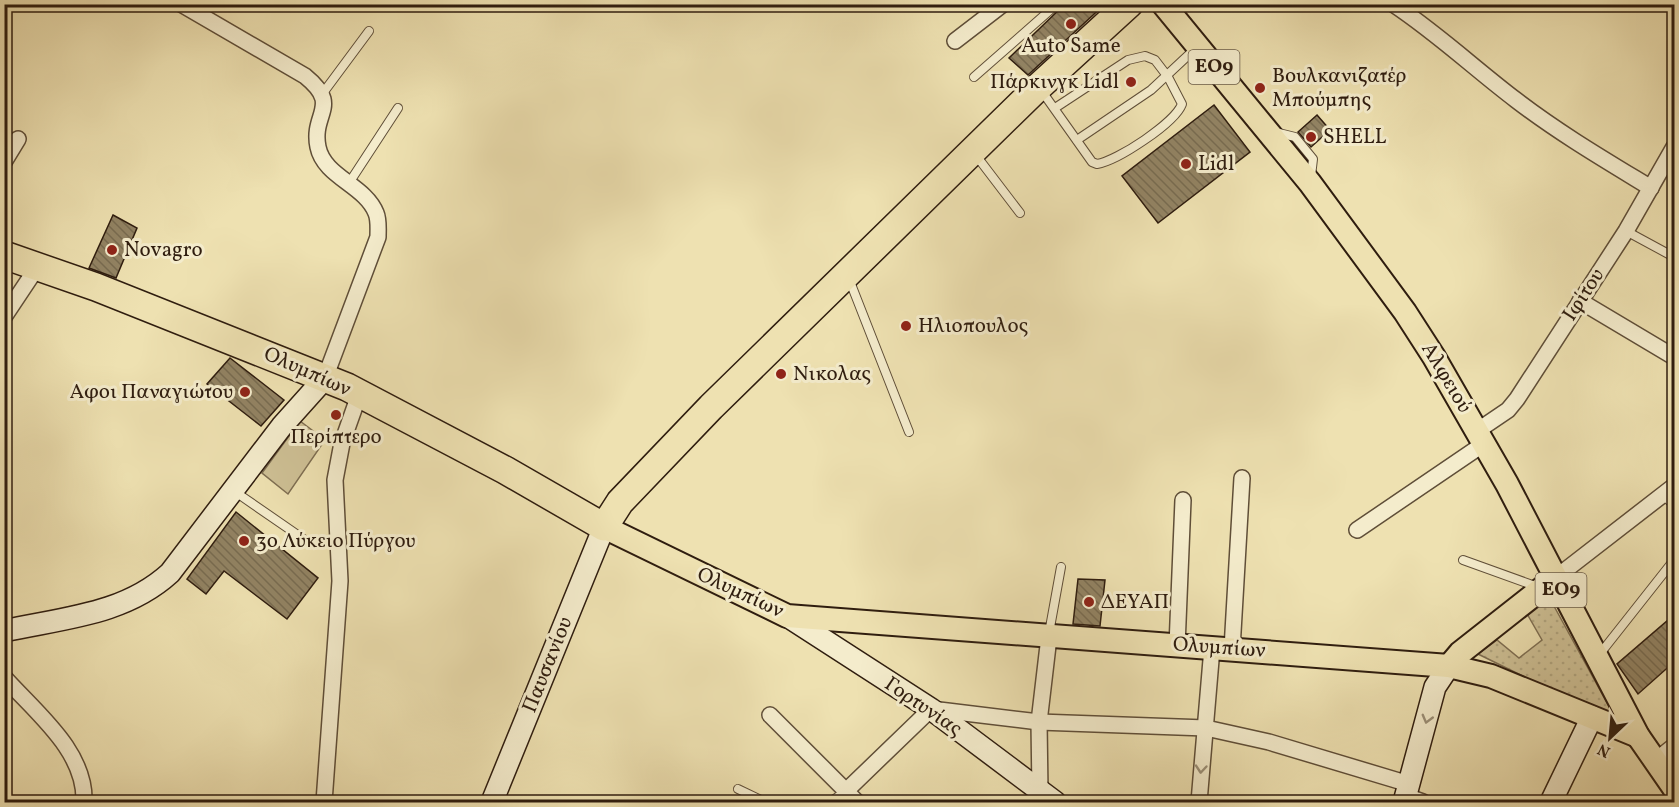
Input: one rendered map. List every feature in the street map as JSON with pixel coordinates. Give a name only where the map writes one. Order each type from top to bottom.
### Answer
[{"type":"highway","points":[[604,527],[620,502],[847,272],[1038,87],[1129,4]]},
{"type":"highway","name":"Ολυμπίων","points":[[4,255],[96,286],[325,378],[505,470],[604,527]]},
{"type":"main road","name":"Αλφειού","points":[[1163,4],[1310,183],[1405,312],[1481,437],[1548,584],[1597,656],[1638,736],[1674,788]]},
{"type":"main road","name":"Ολυμπίων","points":[[604,527],[787,616],[1449,666],[1491,676],[1638,736]]},
{"type":"main road","points":[[1449,666],[1460,653],[1548,584]]},
{"type":"street","points":[[4,631],[102,610],[139,597],[170,573],[282,426],[325,378],[378,237],[376,212],[349,183],[329,167],[318,145],[323,93],[305,76],[181,4]]},
{"type":"street","points":[[955,41],[1003,4]]},
{"type":"street","points":[[1393,4],[1429,28],[1560,133],[1651,188]]},
{"type":"street","points":[[4,162],[18,139]]},
{"type":"street","name":"Ιφίτου","points":[[1357,530],[1481,437],[1508,410],[1626,231],[1674,147]]},
{"type":"street","points":[[4,317],[38,266]]},
{"type":"street","points":[[1580,301],[1674,357]]},
{"type":"street","points":[[324,802],[340,581],[335,480],[342,443],[359,395]]},
{"type":"street","points":[[1198,802],[1206,728],[1222,649],[1242,478]]},
{"type":"street","points":[[1548,584],[1671,495]]},
{"type":"street","points":[[1177,646],[1183,500]]},
{"type":"street","name":"Παυσανίου","points":[[492,802],[604,527]]},
{"type":"street","name":"Γορτυνίας","points":[[787,616],[931,709],[1048,797]]},
{"type":"street","points":[[1048,797],[1039,722],[1049,637]]},
{"type":"street","points":[[770,715],[851,797],[931,709],[1039,722],[1206,728],[1269,742],[1410,796],[1435,687],[1449,666]]},
{"type":"street","points":[[4,677],[75,759],[85,786],[84,802]]},
{"type":"street","points":[[1551,802],[1592,717]]},
{"type":"street","points":[[1655,761],[1674,746]]},
{"type":"lane","points":[[974,77],[1057,4]]},
{"type":"lane","points":[[323,93],[369,32]]},
{"type":"lane","points":[[1077,140],[1168,77],[1197,47]]},
{"type":"lane","points":[[1038,87],[1092,162],[1103,164],[1173,118],[1182,101],[1155,60],[1145,56],[1128,60],[1055,108]]},
{"type":"lane","points":[[349,183],[398,108]]},
{"type":"lane","points":[[973,151],[1020,213]]},
{"type":"lane","points":[[1626,231],[1674,256]]},
{"type":"lane","points":[[847,272],[909,432]]},
{"type":"lane","points":[[233,490],[305,540]]},
{"type":"lane","points":[[1463,560],[1548,584]]},
{"type":"lane","points":[[1597,656],[1674,560]]},
{"type":"lane","points":[[1049,637],[1061,567]]},
{"type":"lane","points":[[738,789],[765,802]]},
{"type":"lane","points":[[830,802],[851,797]]},
{"type":"shaded area","points":[[300,421],[325,440],[288,494],[262,473]]},
{"type":"shaded area","points":[[1549,597],[1618,723],[1478,654],[1497,640],[1519,658],[1542,640],[1526,612]]},
{"type":"building","points":[[1065,4],[1105,4],[1028,75],[1009,58]]},
{"type":"building","name":"Lidl","points":[[1214,105],[1250,152],[1158,223],[1122,176]]},
{"type":"building","points":[[1317,115],[1330,130],[1311,147],[1298,132]]},
{"type":"building","name":"Novagro","points":[[113,215],[137,228],[116,278],[89,268]]},
{"type":"building","name":"Αφοι Παναγιώτου","points":[[230,358],[284,400],[261,426],[207,384]]},
{"type":"building","name":"3o Λύκειο Πύργου","points":[[236,512],[318,578],[287,619],[224,571],[206,594],[187,579]]},
{"type":"building","name":"ΔΕΥΑΠ","points":[[1078,579],[1105,580],[1100,626],[1073,624]]},
{"type":"building","points":[[1674,615],[1674,662],[1638,694],[1617,664]]},
{"type":"place","name":"Auto Same","points":[[1071,24]]},
{"type":"place","name":"Πάρκινγκ Lidl","points":[[1131,82]]},
{"type":"place","name":"Βουλκανιζατέρ Μπούμπης","points":[[1260,88]]},
{"type":"place","name":"SHELL","points":[[1311,137]]},
{"type":"place","name":"Lidl","points":[[1186,164]]},
{"type":"place","name":"Novagro","points":[[112,250]]},
{"type":"place","name":"Ηλιοπουλος","points":[[906,326]]},
{"type":"place","name":"Νικολας","points":[[781,374]]},
{"type":"place","name":"Αφοι Παναγιώτου","points":[[245,392]]},
{"type":"place","name":"Περίπτερο","points":[[336,415]]},
{"type":"place","name":"3o Λύκειο Πύργου","points":[[244,541]]},
{"type":"place","name":"ΔΕΥΑΠ","points":[[1089,602]]}]
